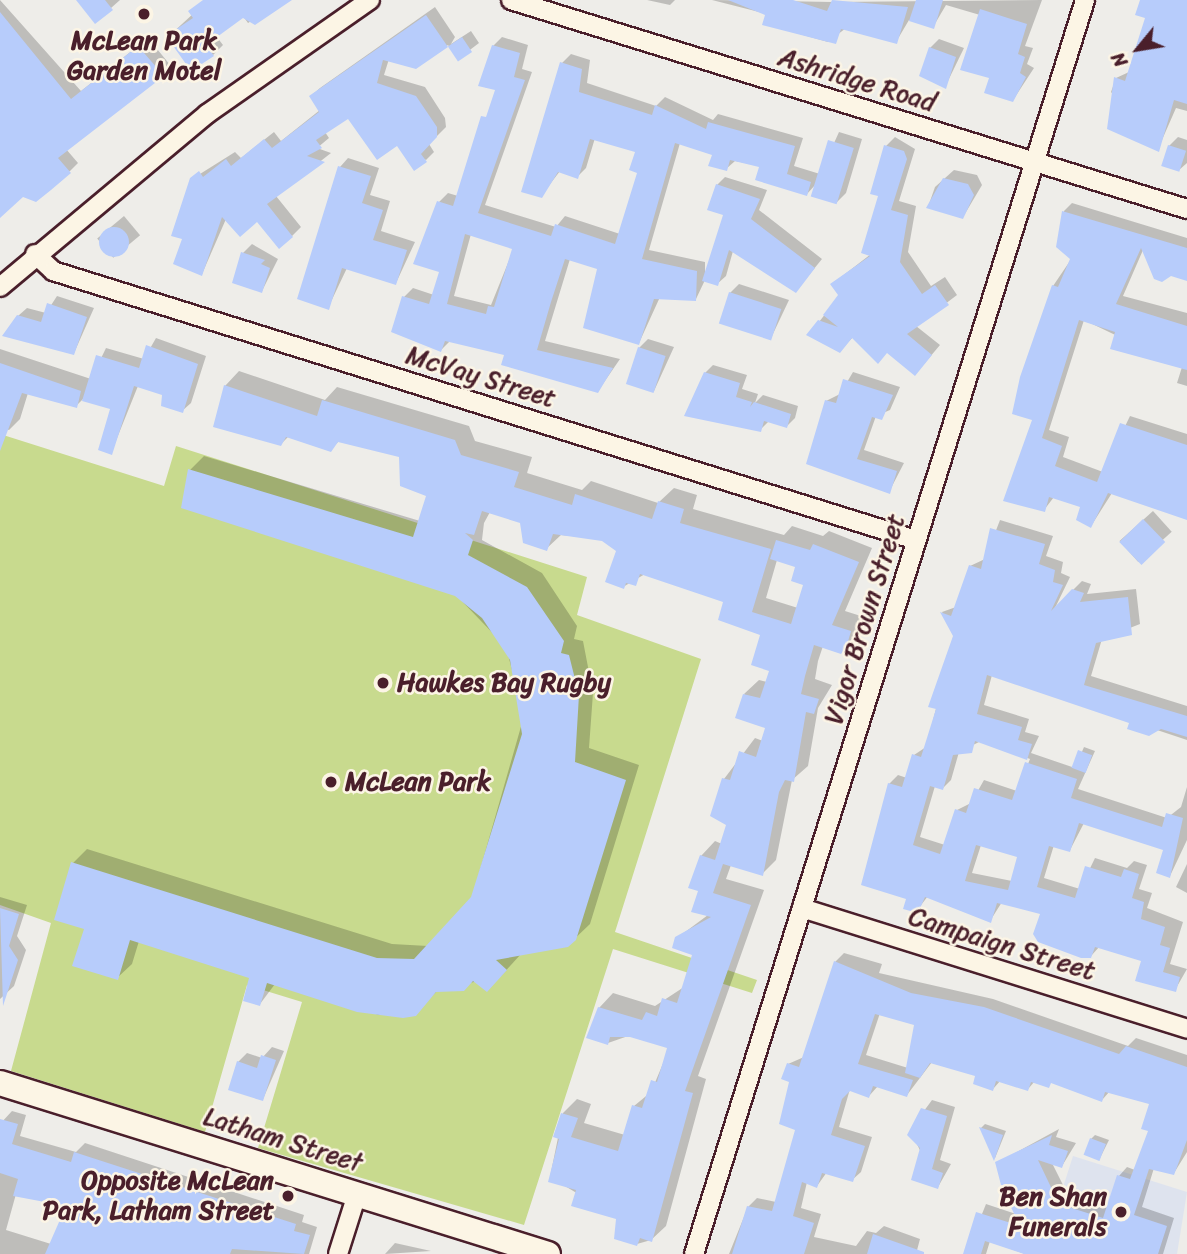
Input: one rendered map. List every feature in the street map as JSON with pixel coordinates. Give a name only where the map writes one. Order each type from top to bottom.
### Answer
[{"type":"main road","name":"Latham Street","points":[[0,1083],[548,1254]]},
{"type":"street","points":[[0,287],[35,254],[207,114],[370,0]]},
{"type":"street","name":"Ashridge Road","points":[[511,0],[1187,209]]},
{"type":"street","name":"Vigor Brown Street","points":[[694,1254],[1085,0]]},
{"type":"street","name":"McVay Street","points":[[35,254],[53,271],[916,540]]},
{"type":"street","name":"Campaign Street","points":[[802,908],[1187,1030]]},
{"type":"street","points":[[338,1254],[357,1194]]},
{"type":"shaded area","name":"Ben Shan Funerals","points":[[1073,1156],[1187,1192],[1177,1254],[1142,1254],[1051,1225]]},
{"type":"green space","name":"McLean Park","points":[[0,434],[164,486],[176,446],[587,577],[577,615],[701,659],[615,932],[757,980],[752,993],[613,949],[524,1225],[258,1148],[302,1002],[247,985],[205,1132],[11,1071],[51,923],[0,905]]},
{"type":"building","points":[[76,0],[105,0],[113,10],[95,24]]},
{"type":"building","points":[[203,0],[292,0],[255,25],[243,18],[206,45],[214,56],[191,71],[166,36],[193,18],[188,11]]},
{"type":"building","points":[[728,0],[793,0],[827,11],[832,0],[908,7],[897,44],[841,29],[836,44],[762,25],[765,15]]},
{"type":"building","points":[[916,0],[943,0],[934,29],[909,21]]},
{"type":"building","points":[[1140,0],[1187,0],[1187,104],[1174,100],[1159,152],[1107,129],[1114,77],[1125,81],[1145,18],[1135,15]]},
{"type":"building","points":[[980,9],[1027,24],[1018,54],[1025,57],[1020,73],[1026,77],[1013,102],[984,93],[989,78],[960,70]]},
{"type":"building","points":[[0,12],[71,99],[138,46],[164,76],[58,158],[71,173],[36,202],[23,197],[0,218]]},
{"type":"building","points":[[426,15],[448,47],[416,69],[383,60],[377,83],[416,96],[437,127],[437,137],[421,154],[427,162],[414,171],[397,146],[377,160],[348,119],[316,140],[322,148],[307,156],[325,162],[267,204],[293,237],[279,249],[257,222],[240,237],[222,217],[202,276],[173,264],[182,239],[171,236],[190,178],[199,171],[203,177],[226,159],[231,166],[264,139],[272,148],[319,112],[309,96]]},
{"type":"building","points":[[462,37],[472,52],[458,61],[448,47]]},
{"type":"building","points":[[492,45],[520,53],[514,77],[525,80],[478,213],[551,236],[555,224],[615,244],[637,173],[629,170],[635,152],[590,139],[578,179],[558,172],[542,198],[521,192],[560,62],[582,69],[579,92],[652,115],[655,105],[706,129],[708,122],[795,146],[787,174],[811,182],[807,196],[755,180],[759,167],[730,160],[727,171],[708,166],[712,155],[675,143],[642,259],[697,271],[696,301],[654,299],[639,345],[583,328],[597,269],[565,259],[551,302],[537,350],[613,368],[598,393],[501,365],[504,355],[445,341],[441,352],[391,332],[402,296],[429,304],[439,272],[413,264],[437,201],[453,206],[481,116],[486,117],[495,90],[478,86]],"holes":[[[465,234],[512,249],[494,307],[488,306],[486,314],[447,304]]]},
{"type":"building","points":[[929,47],[956,57],[946,89],[919,76]]},
{"type":"building","points":[[828,140],[854,148],[837,204],[811,196]]},
{"type":"building","points":[[884,145],[904,151],[907,159],[891,210],[908,215],[900,262],[922,294],[935,285],[949,305],[907,334],[932,355],[915,376],[887,353],[878,364],[852,338],[840,353],[806,335],[818,320],[838,327],[823,315],[838,295],[830,284],[870,256],[861,253],[878,196],[870,194]]},
{"type":"building","points":[[1168,145],[1186,151],[1179,172],[1161,166]]},
{"type":"building","points":[[338,166],[371,176],[362,203],[383,210],[373,240],[407,250],[396,285],[342,268],[329,310],[297,299]]},
{"type":"building","points":[[943,178],[968,184],[974,195],[963,219],[926,208]]},
{"type":"building","points":[[716,184],[760,199],[751,219],[815,268],[796,293],[729,250],[718,286],[702,281],[723,215],[707,210]]},
{"type":"building","points":[[1062,211],[1187,248],[1187,281],[1171,276],[1162,282],[1154,279],[1141,248],[1116,304],[1187,326],[1187,370],[1110,349],[1115,332],[1079,320],[1042,438],[1062,446],[1055,466],[1097,482],[1120,423],[1187,445],[1187,520],[1108,493],[1091,528],[1076,520],[1080,507],[1049,497],[1045,512],[1003,501],[1032,420],[1012,414],[1020,377],[1052,285],[1058,287],[1070,259],[1056,247]]},
{"type":"building","points":[[114,227],[120,228],[128,236],[128,248],[120,256],[114,257],[108,256],[100,248],[99,242],[100,236],[108,228]]},
{"type":"building","points":[[241,252],[265,260],[261,264],[270,268],[262,293],[232,283]]},
{"type":"building","points":[[729,292],[781,309],[771,340],[719,323]]},
{"type":"building","points":[[47,303],[87,317],[74,355],[2,336],[17,315],[41,322]]},
{"type":"building","points":[[146,345],[198,364],[183,413],[161,406],[162,395],[134,386],[112,455],[98,450],[110,409],[82,401],[96,355],[139,368]]},
{"type":"building","points":[[638,347],[666,356],[654,393],[626,384]]},
{"type":"building","points":[[0,363],[81,391],[77,408],[22,393],[0,451]]},
{"type":"building","points":[[704,372],[740,383],[736,397],[752,402],[750,407],[754,402],[791,414],[787,428],[764,421],[761,432],[684,416]]},
{"type":"building","points":[[843,379],[893,395],[882,420],[872,417],[857,459],[897,471],[890,494],[806,464],[825,400],[836,403]]},
{"type":"building","points":[[224,385],[317,416],[322,400],[455,440],[461,455],[519,472],[514,487],[572,505],[575,494],[652,519],[658,501],[684,509],[680,523],[771,549],[752,612],[791,624],[803,585],[791,581],[795,567],[770,559],[776,540],[810,550],[813,544],[859,562],[832,625],[851,631],[847,645],[841,654],[814,645],[801,694],[819,699],[814,714],[806,712],[794,782],[785,780],[779,792],[763,876],[723,864],[713,893],[751,905],[685,1091],[693,1093],[652,1242],[640,1238],[637,1246],[614,1239],[616,1219],[571,1206],[576,1190],[548,1182],[559,1139],[553,1137],[561,1113],[578,1118],[571,1137],[618,1151],[632,1105],[642,1108],[651,1080],[657,1082],[667,1048],[630,1037],[610,1037],[608,1045],[586,1038],[598,1007],[642,1020],[646,1012],[657,1016],[662,998],[677,1003],[692,955],[672,948],[675,937],[711,917],[691,912],[698,891],[688,888],[700,855],[715,860],[726,825],[710,816],[722,778],[730,780],[739,751],[756,757],[765,728],[735,718],[743,694],[760,698],[769,671],[751,665],[760,635],[718,620],[723,602],[640,574],[636,586],[626,583],[624,589],[605,582],[616,551],[602,541],[553,534],[547,551],[523,543],[520,523],[482,511],[474,535],[465,533],[473,540],[468,555],[527,587],[564,641],[561,653],[569,655],[579,695],[575,762],[626,780],[576,940],[568,947],[496,960],[507,970],[487,992],[473,981],[464,991],[436,992],[416,1016],[403,1018],[357,1012],[267,983],[260,1006],[243,1001],[249,978],[130,940],[118,980],[72,966],[84,929],[54,920],[71,862],[377,958],[414,959],[471,897],[522,734],[510,660],[482,618],[455,596],[181,508],[188,469],[413,537],[426,496],[400,486],[399,457],[338,442],[331,452],[286,437],[281,446],[213,427]]},
{"type":"building","points":[[1143,519],[1165,542],[1141,565],[1119,542]]},
{"type":"building","points":[[990,528],[1045,544],[1039,564],[1055,570],[1053,582],[1063,585],[1051,611],[1072,589],[1084,593],[1080,602],[1128,597],[1132,635],[1096,643],[1084,685],[1187,716],[1187,737],[1161,729],[1149,736],[1127,729],[1129,723],[987,675],[977,714],[1022,727],[1018,740],[1032,744],[1027,760],[975,741],[972,753],[953,755],[943,790],[930,786],[913,845],[940,854],[955,809],[966,813],[974,788],[1012,800],[1025,762],[1077,779],[1071,798],[1162,827],[1166,813],[1183,818],[1170,878],[1156,873],[1163,850],[1079,823],[1070,852],[1049,846],[1037,887],[1075,898],[1085,866],[1121,877],[1124,869],[1139,874],[1132,898],[1144,902],[1141,919],[1165,927],[1160,945],[1170,948],[1163,972],[1180,977],[1176,992],[1135,981],[1141,961],[1095,947],[1091,958],[1081,958],[1038,942],[1033,934],[1040,914],[997,903],[991,923],[925,897],[918,913],[903,909],[906,899],[861,885],[888,783],[902,787],[912,754],[921,757],[936,709],[928,707],[953,636],[940,612],[951,616],[969,565],[981,569]],"holes":[[[976,845],[1017,857],[1008,890],[965,881]]]},
{"type":"building","points":[[1078,750],[1092,755],[1086,773],[1072,768]]},
{"type":"building","points":[[0,908],[19,914],[9,946],[18,960],[3,1006]]},
{"type":"building","points":[[834,961],[911,993],[984,1007],[1119,1054],[1126,1046],[1187,1067],[1187,1140],[1174,1175],[1149,1169],[1134,1215],[1167,1226],[1158,1254],[1024,1254],[985,1241],[981,1254],[963,1254],[976,1212],[1020,1226],[1007,1199],[1012,1188],[1001,1185],[995,1162],[1052,1135],[1049,1145],[1068,1151],[1062,1168],[1038,1160],[1059,1204],[1103,1218],[1117,1175],[1130,1179],[1148,1131],[1141,1129],[1149,1104],[1105,1092],[1102,1102],[1051,1083],[1049,1088],[1031,1082],[1028,1091],[996,1081],[993,1091],[973,1084],[975,1076],[930,1063],[920,1078],[905,1073],[914,1025],[875,1014],[858,1064],[913,1080],[907,1097],[873,1086],[869,1098],[850,1091],[842,1099],[831,1135],[865,1146],[853,1182],[822,1173],[817,1188],[802,1182],[793,1216],[814,1223],[804,1254],[732,1254],[747,1206],[772,1211],[795,1130],[779,1124],[789,1082],[781,1079],[787,1063],[799,1067]]},
{"type":"building","points":[[261,1055],[276,1060],[263,1101],[228,1090],[237,1061],[257,1068]]},
{"type":"building","points":[[921,1108],[947,1116],[932,1169],[943,1173],[938,1189],[911,1180],[920,1148],[907,1135]]},
{"type":"building","points":[[0,1119],[18,1124],[12,1144],[71,1162],[74,1152],[296,1224],[294,1231],[310,1235],[304,1254],[232,1249],[230,1254],[45,1254],[66,1206],[13,1196],[18,1179],[0,1173]]},
{"type":"building","points":[[979,1127],[1003,1135],[994,1161]]},
{"type":"building","points":[[1090,1138],[1106,1144],[1099,1161],[1084,1155]]},
{"type":"building","points":[[873,1234],[924,1252],[924,1254],[867,1254]]},
{"type":"place","name":"McLean Park Garden Motel","points":[[144,14]]},
{"type":"place","name":"Hawkes Bay Rugby","points":[[383,683]]},
{"type":"place","name":"McLean Park","points":[[331,782]]},
{"type":"place","name":"Opposite McLean Park, Latham Street","points":[[288,1196]]},
{"type":"place","name":"Ben Shan Funerals","points":[[1121,1212]]}]
